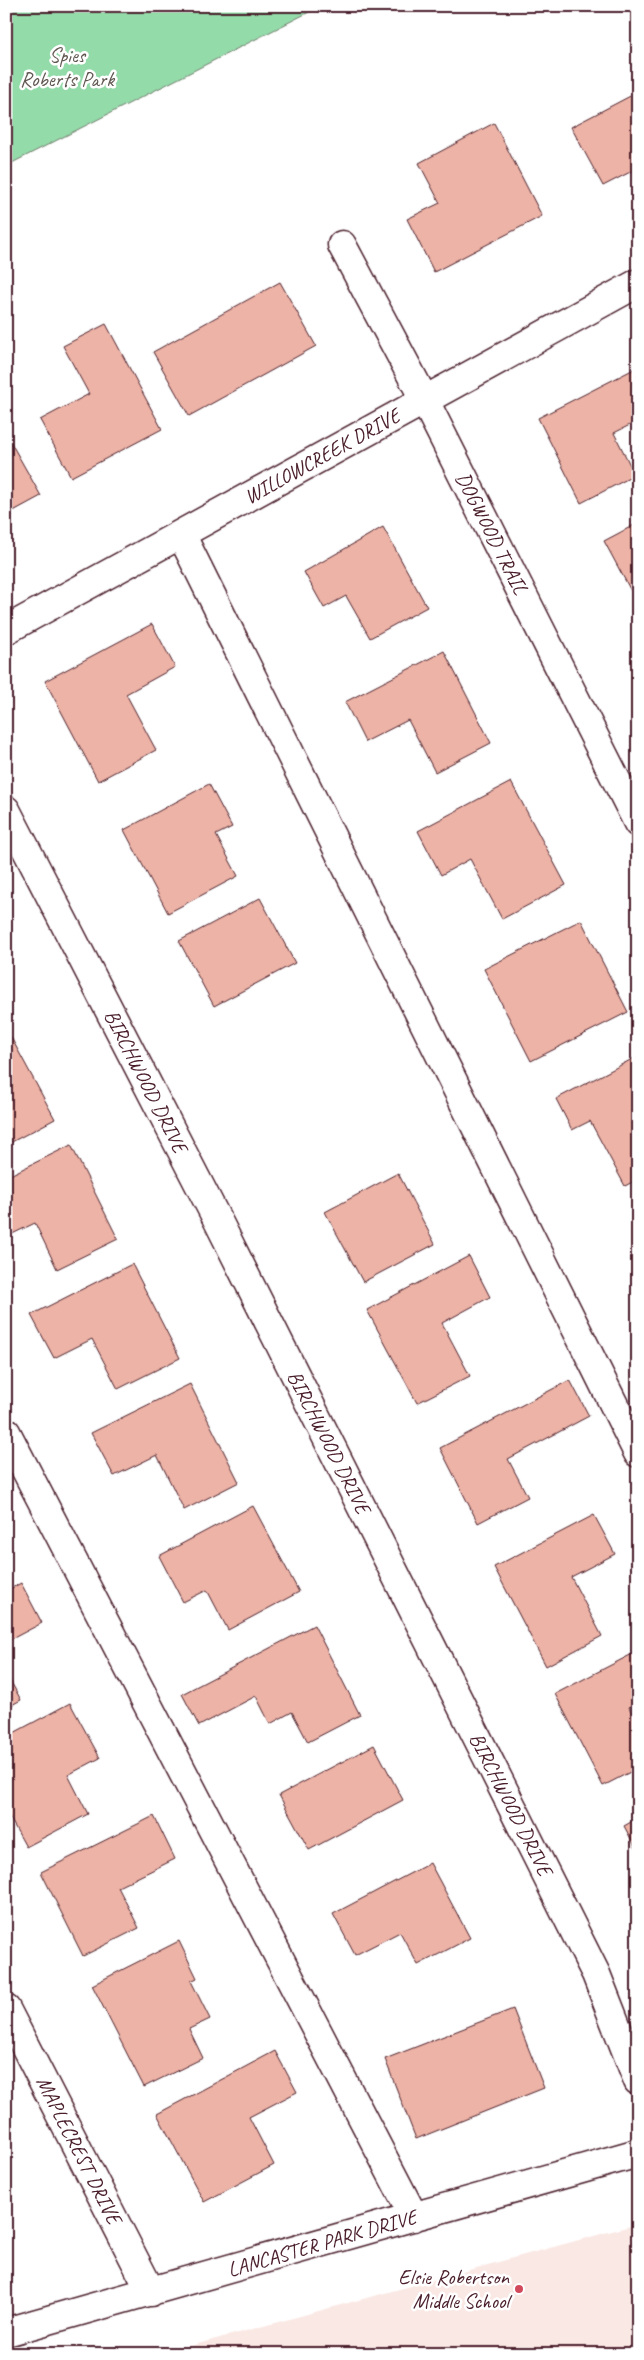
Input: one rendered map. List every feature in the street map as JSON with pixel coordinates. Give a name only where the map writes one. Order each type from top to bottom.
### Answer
[{"type":"street","name":"DOGWOOD TRAIL","points":[[342,245],[424,400],[638,823]]},
{"type":"street","name":"WILLOWCREEK DRIVE","points":[[6,630],[638,283]]},
{"type":"street","points":[[181,534],[638,1452]]},
{"type":"street","name":"BIRCHWOOD DRIVE","points":[[6,810],[218,1221],[596,1974],[638,2081]]},
{"type":"street","points":[[6,1432],[414,2217]]},
{"type":"street","name":"MAPLECREST DRIVE","points":[[6,2009],[151,2292]]},
{"type":"street","name":"LANCASTER PARK DRIVE","points":[[6,2332],[638,2153]]},
{"type":"shaded area","name":"Elsie Robertson Middle School","points":[[638,2224],[638,2354],[161,2354]]},
{"type":"green space","name":"Spies Roberts Park","points":[[6,6],[321,6],[6,166]]},
{"type":"building","points":[[638,92],[638,168],[603,186],[571,127]]},
{"type":"building","points":[[494,123],[542,216],[434,272],[407,219],[440,203],[419,163]]},
{"type":"building","points":[[280,282],[316,346],[189,416],[153,352]]},
{"type":"building","points":[[106,324],[162,429],[71,477],[40,420],[89,394],[63,346]]},
{"type":"building","points":[[638,367],[638,421],[614,433],[635,475],[581,503],[538,418]]},
{"type":"building","points":[[6,434],[41,496],[6,515]]},
{"type":"building","points":[[638,523],[638,604],[604,541]]},
{"type":"building","points":[[383,527],[427,607],[370,638],[346,596],[324,608],[304,572]]},
{"type":"building","points":[[152,624],[175,667],[126,694],[156,750],[98,781],[45,681]]},
{"type":"building","points":[[444,651],[491,743],[435,772],[408,720],[365,742],[345,702]]},
{"type":"building","points":[[511,782],[566,885],[502,919],[470,859],[441,875],[418,831]]},
{"type":"building","points":[[209,784],[232,827],[216,835],[238,876],[168,913],[124,830]]},
{"type":"building","points":[[260,898],[295,963],[214,1006],[179,941]]},
{"type":"building","points":[[581,920],[628,1012],[531,1061],[484,969]]},
{"type":"building","points":[[6,1028],[55,1119],[6,1145]]},
{"type":"building","points":[[638,1056],[638,1179],[625,1186],[590,1121],[572,1130],[556,1099]]},
{"type":"building","points":[[71,1145],[118,1239],[57,1269],[35,1223],[6,1237],[6,1177]]},
{"type":"building","points":[[398,1173],[435,1244],[363,1282],[325,1212]]},
{"type":"building","points":[[469,1256],[490,1297],[442,1323],[470,1376],[417,1403],[367,1310]]},
{"type":"building","points":[[132,1264],[180,1358],[118,1389],[92,1339],[54,1358],[31,1315]]},
{"type":"building","points":[[570,1380],[589,1416],[508,1459],[528,1497],[478,1523],[440,1448]]},
{"type":"building","points":[[190,1384],[239,1482],[184,1510],[157,1455],[114,1476],[91,1433]]},
{"type":"building","points":[[253,1506],[299,1592],[228,1630],[207,1590],[183,1602],[159,1556]]},
{"type":"building","points":[[594,1515],[615,1554],[571,1577],[602,1636],[546,1666],[494,1567]]},
{"type":"building","points":[[21,1583],[42,1623],[6,1642],[6,1591]]},
{"type":"building","points":[[314,1625],[360,1715],[308,1742],[292,1712],[270,1724],[256,1696],[199,1726],[182,1694]]},
{"type":"building","points":[[638,1651],[638,1703],[629,1707],[638,1725],[638,1768],[603,1786],[555,1694]]},
{"type":"building","points":[[6,1673],[21,1700],[6,1708]]},
{"type":"building","points":[[70,1703],[100,1758],[68,1775],[88,1814],[26,1847],[6,1811],[6,1737]]},
{"type":"building","points":[[374,1745],[403,1800],[309,1850],[279,1795]]},
{"type":"building","points":[[154,1816],[175,1859],[118,1887],[139,1928],[83,1956],[41,1872]]},
{"type":"building","points":[[638,1818],[638,1852],[624,1826]]},
{"type":"building","points":[[430,1863],[470,1938],[418,1965],[400,1932],[355,1955],[333,1914]]},
{"type":"building","points":[[179,1941],[197,1978],[191,1981],[210,2019],[189,2029],[203,2058],[144,2087],[92,1985]]},
{"type":"building","points":[[513,2009],[544,2088],[416,2139],[385,2059]]},
{"type":"building","points":[[275,2051],[297,2092],[249,2117],[274,2165],[204,2202],[157,2114]]},
{"type":"place","name":"Elsie Robertson Middle School","points":[[519,2289]]}]
